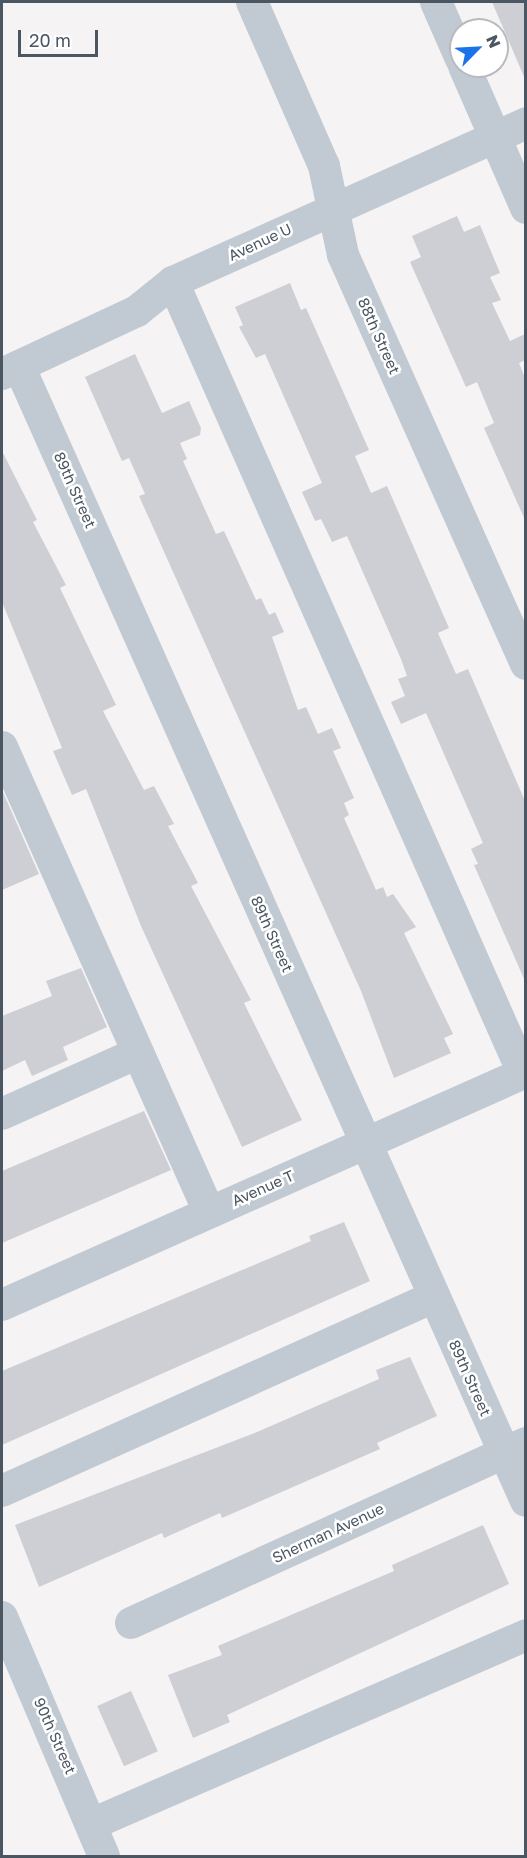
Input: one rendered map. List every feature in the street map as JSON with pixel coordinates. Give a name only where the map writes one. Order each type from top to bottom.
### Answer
[{"type":"street","name":"88th Street","points":[[252,2],[324,165],[343,255],[525,664]]},
{"type":"street","points":[[436,2],[449,32]]},
{"type":"street","points":[[469,78],[525,208]]},
{"type":"street","name":"Avenue U","points":[[10,370],[137,311],[173,282],[525,123]]},
{"type":"street","points":[[173,282],[524,1072]]},
{"type":"street","name":"89th Street","points":[[10,370],[434,1297],[514,1448],[525,1501]]},
{"type":"street","points":[[4,758],[209,1212]]},
{"type":"street","points":[[2,1114],[138,1053]]},
{"type":"street","name":"Avenue T","points":[[2,1305],[524,1072]]},
{"type":"street","points":[[2,1491],[434,1297]]},
{"type":"street","name":"Sherman Avenue","points":[[131,1623],[514,1448]]},
{"type":"street","name":"90th Street","points":[[2,1617],[92,1824],[104,1857]]},
{"type":"street","points":[[92,1824],[525,1635]]},
{"type":"building","points":[[492,2],[525,2],[525,79],[509,42],[509,18],[499,18]]},
{"type":"building","points":[[457,216],[464,232],[480,225],[500,273],[490,277],[501,300],[492,303],[510,341],[525,334],[525,360],[519,363],[525,378],[525,520],[484,428],[494,423],[477,382],[466,387],[410,262],[421,257],[412,236]]},
{"type":"building","points":[[290,283],[301,310],[306,308],[369,450],[355,456],[371,493],[387,486],[449,628],[438,633],[456,674],[468,669],[525,801],[525,981],[474,865],[478,864],[471,849],[483,843],[426,713],[401,724],[391,702],[405,696],[398,679],[407,676],[401,659],[347,536],[332,542],[321,519],[315,521],[302,492],[322,483],[265,354],[256,358],[239,327],[243,325],[235,307]]},
{"type":"building","points":[[135,354],[162,413],[189,401],[201,428],[200,435],[180,443],[187,459],[183,461],[216,534],[224,531],[256,600],[261,598],[269,615],[275,612],[284,632],[272,637],[298,710],[306,707],[318,734],[332,728],[341,748],[333,751],[354,798],[344,803],[349,815],[344,818],[376,890],[383,887],[387,897],[393,894],[416,927],[404,933],[453,1034],[444,1038],[451,1053],[394,1078],[361,991],[139,496],[145,494],[129,458],[122,461],[85,377]]},
{"type":"building","points":[[2,451],[37,520],[33,522],[66,585],[60,588],[116,705],[103,711],[144,790],[154,786],[174,824],[168,826],[198,883],[191,886],[251,1000],[244,1003],[302,1120],[242,1147],[141,926],[86,789],[72,795],[53,751],[62,748],[2,602]]},
{"type":"building","points":[[2,790],[39,874],[2,890]]},
{"type":"building","points":[[81,968],[107,1027],[63,1047],[68,1060],[32,1076],[25,1060],[2,1071],[2,1016],[52,996],[46,981]]},
{"type":"building","points":[[144,1111],[171,1170],[2,1243],[2,1171]]},
{"type":"building","points":[[344,1222],[370,1281],[2,1445],[2,1371],[311,1241],[309,1236]]},
{"type":"building","points":[[410,1357],[437,1416],[377,1443],[380,1449],[222,1518],[220,1513],[164,1538],[162,1533],[39,1587],[15,1525],[257,1432],[379,1379],[376,1370]]},
{"type":"building","points":[[483,1525],[509,1584],[227,1715],[230,1722],[193,1738],[168,1675],[222,1655],[218,1646],[394,1571],[392,1565]]},
{"type":"building","points":[[131,1691],[158,1751],[124,1766],[97,1706]]}]
